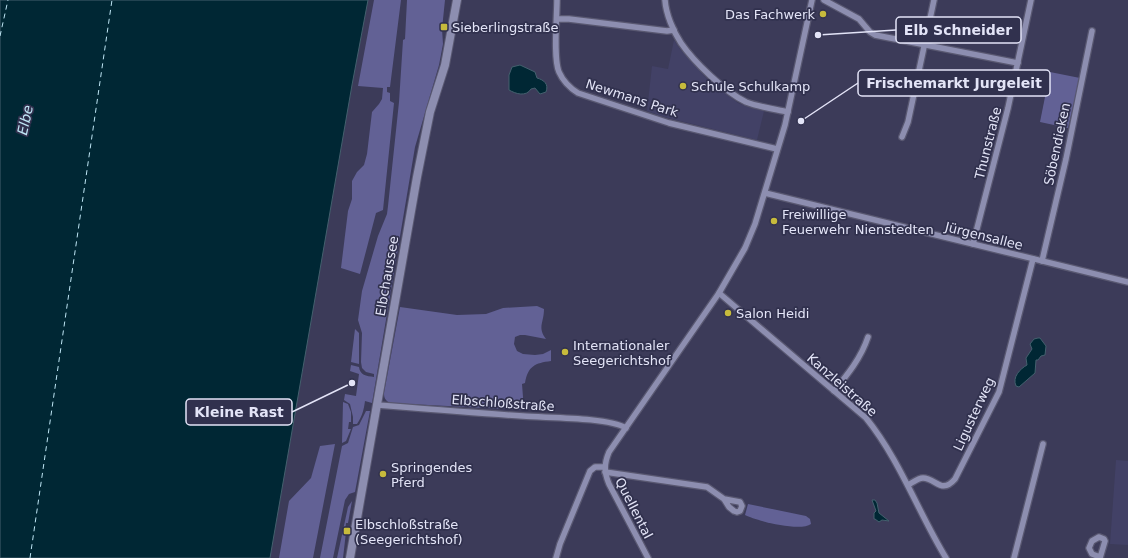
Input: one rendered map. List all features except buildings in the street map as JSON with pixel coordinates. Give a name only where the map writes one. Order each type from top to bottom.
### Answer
[{"type":"main road","name":"Elbchaussee","points":[[350,558],[419,163],[430,112],[445,65],[457,0]]},
{"type":"street","name":"Newmans Park","points":[[557,0],[556,59],[559,71],[569,87],[578,93],[669,123],[777,149]]},
{"type":"street","points":[[665,0],[665,6],[674,30],[684,48],[706,71],[736,96],[751,104],[788,112]]},
{"type":"street","points":[[605,470],[609,452],[719,293],[745,248],[765,193],[788,112],[812,0]]},
{"type":"street","points":[[824,0],[859,19],[870,32],[875,35],[1018,63]]},
{"type":"street","points":[[902,136],[908,122],[934,0]]},
{"type":"street","name":"Thunstraße","points":[[974,244],[1003,128],[1031,0]]},
{"type":"street","points":[[557,19],[569,19],[667,31],[674,30]]},
{"type":"street","name":"Söbendieken","points":[[1042,261],[1066,159],[1092,31]]},
{"type":"street","name":"Jürgensallee","points":[[765,193],[1128,282]]},
{"type":"street","name":"Ligusterweg","points":[[908,485],[922,478],[939,485],[946,486],[955,479],[999,392],[1033,259]]},
{"type":"street","name":"Kanzleistraße","points":[[719,293],[834,390],[873,426],[908,485],[946,558]]},
{"type":"street","points":[[834,390],[852,369],[864,351],[868,338]]},
{"type":"street","name":"Elbschloßstraße","points":[[377,405],[592,420],[618,424],[626,428]]},
{"type":"street","points":[[1014,558],[1043,444]]},
{"type":"street","points":[[556,558],[560,544],[590,471],[595,467],[706,487],[713,490],[724,499]]},
{"type":"street","name":"Quellental","points":[[605,470],[609,484],[648,558]]},
{"type":"shaded area","points":[[374,0],[401,0],[390,87],[387,87],[387,92],[390,93],[390,101],[394,103],[383,210],[376,213],[360,274],[341,268],[348,211],[352,199],[352,181],[357,172],[364,165],[367,154],[372,112],[382,99],[383,88],[358,86]]},
{"type":"shaded area","points":[[407,0],[445,0],[442,29],[443,44],[439,65],[415,147],[372,403],[365,401],[360,419],[357,424],[353,424],[350,404],[344,400],[345,394],[356,396],[359,374],[350,371],[351,365],[359,367],[364,375],[374,377],[374,374],[366,372],[362,368],[362,333],[358,320],[362,291],[378,236],[387,214],[399,102],[403,40],[405,39]]},
{"type":"shaded area","name":"Schule Schulkamp","points":[[674,40],[680,49],[708,80],[738,103],[764,111],[757,140],[664,117],[647,111],[652,66],[668,69]]},
{"type":"shaded area","points":[[1050,72],[1080,78],[1068,128],[1040,122]]},
{"type":"shaded area","points":[[537,306],[544,309],[541,328],[546,339],[520,335],[515,337],[514,344],[517,351],[523,354],[543,354],[551,350],[551,361],[537,364],[530,369],[525,383],[522,384],[524,410],[390,403],[385,399],[384,393],[400,307],[457,315],[486,314],[503,308]]},
{"type":"shaded area","points":[[355,329],[359,333],[359,364],[351,362]]},
{"type":"shaded area","points":[[343,402],[348,404],[351,412],[351,422],[349,422],[348,429],[351,429],[346,441],[342,443]]},
{"type":"shaded area","points":[[366,411],[370,411],[355,492],[349,494],[345,500],[333,558],[320,558],[342,446],[348,443],[353,427],[359,425]]},
{"type":"shaded area","points":[[335,444],[313,558],[279,558],[289,501],[311,478],[320,446]]},
{"type":"shaded area","points":[[1116,460],[1128,461],[1128,545],[1110,544]]},
{"type":"shaded area","points":[[352,501],[348,523],[346,523],[343,558],[337,558],[348,507]]},
{"type":"shaded area","points":[[748,504],[806,516],[810,519],[811,524],[798,527],[778,525],[759,520],[745,515]]},
{"type":"water","name":"Elbe","points":[[0,0],[368,0],[270,558],[0,558]]},
{"type":"water","points":[[520,65],[535,72],[537,78],[544,81],[547,87],[546,92],[540,94],[535,88],[524,94],[518,94],[509,90],[509,75],[512,67]]},
{"type":"water","points":[[1040,338],[1046,346],[1045,355],[1036,360],[1035,373],[1019,387],[1016,386],[1016,376],[1019,371],[1027,365],[1026,358],[1032,349],[1030,344],[1034,339]]},
{"type":"water","points":[[872,500],[875,500],[877,503],[879,513],[889,521],[882,520],[879,522],[874,519],[874,513],[876,511]]},
{"type":"ferry route","points":[[0,36],[8,0]]},
{"type":"ferry route","points":[[30,558],[112,0]]},
{"type":"place","name":"Das Fachwerk","points":[[823,14]]},
{"type":"place","name":"Sieberlingstraße","points":[[444,27]]},
{"type":"place","name":"Elb Schneider","points":[[818,35]]},
{"type":"place","name":"Schule Schulkamp","points":[[683,86]]},
{"type":"place","name":"Frischemarkt Jurgeleit","points":[[801,121]]},
{"type":"place","name":"Freiwillige Feuerwehr Nienstedten","points":[[774,221]]},
{"type":"place","name":"Salon Heidi","points":[[728,313]]},
{"type":"place","name":"Internationaler Seegerichtshof","points":[[565,352]]},
{"type":"place","name":"Kleine Rast","points":[[352,383]]},
{"type":"place","name":"Springendes Pferd","points":[[383,474]]},
{"type":"place","name":"Elbschloßstraße (Seegerichtshof)","points":[[347,531]]}]
